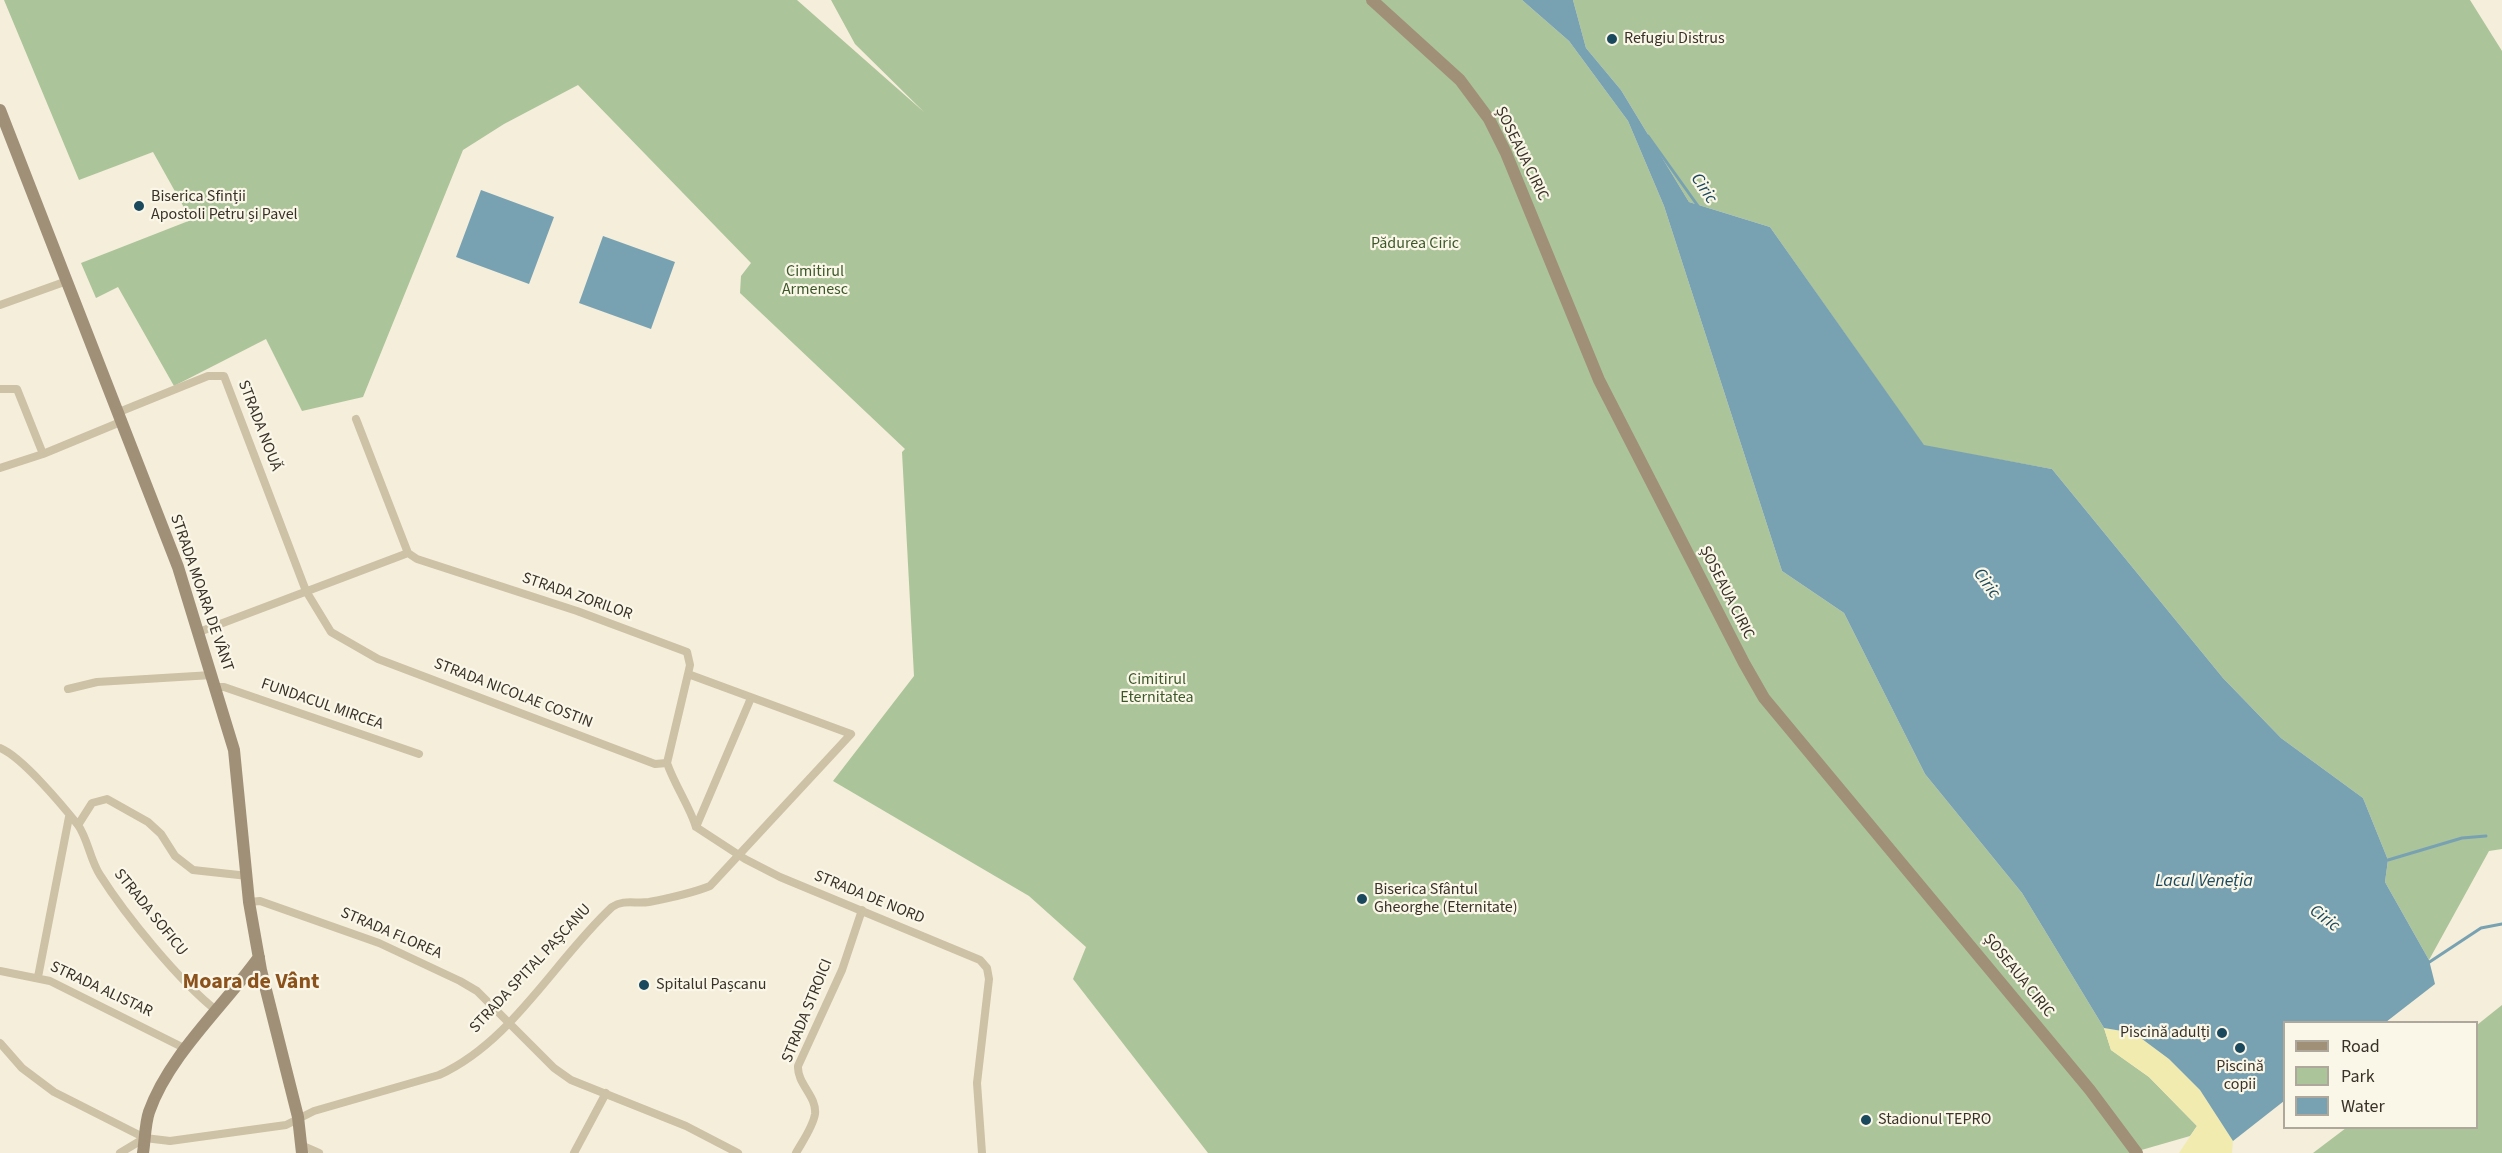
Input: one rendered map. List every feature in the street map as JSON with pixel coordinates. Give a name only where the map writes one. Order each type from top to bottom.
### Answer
[{"type":"street","name":"ȘOSEAUA CIRIC","points":[[1372,0],[1460,80],[1489,119],[1511,164],[1599,380],[1743,663],[1764,698],[2090,1090],[2137,1153]]},
{"type":"street","name":"STRADA MOARA DE VÂNT","points":[[0,110],[178,567],[214,681],[234,750],[249,902],[259,957],[303,1150]]},
{"type":"street","points":[[0,306],[67,281]]},
{"type":"street","name":"STRADA NOUĂ","points":[[121,417],[208,376],[224,376],[306,591]]},
{"type":"street","points":[[0,388],[17,389],[43,454]]},
{"type":"street","points":[[0,468],[43,454],[121,417]]},
{"type":"street","points":[[199,632],[408,553],[356,419]]},
{"type":"street","name":"STRADA ZORILOR","points":[[408,553],[417,559],[577,611],[687,652],[690,664],[688,674]]},
{"type":"street","name":"STRADA NICOLAE COSTIN","points":[[306,591],[331,632],[378,659],[655,764],[667,763]]},
{"type":"street","points":[[696,827],[751,698],[688,674],[667,763],[673,780],[690,807],[696,827],[739,855]]},
{"type":"street","name":"FUNDACUL MIRCEA","points":[[68,688],[97,682],[214,681],[224,687],[419,754]]},
{"type":"street","name":"STRADA SPITAL PAȘCANU","points":[[145,1138],[170,1141],[286,1125],[296,1112],[439,1075],[457,1067],[508,1022],[612,907],[620,902],[646,902],[689,894],[710,886],[850,734],[751,698]]},
{"type":"street","name":"STRADA SOFICU","points":[[0,748],[10,752],[28,768],[78,825],[98,873],[114,895],[161,954],[217,1011]]},
{"type":"street","points":[[78,825],[92,803],[107,799],[148,822],[161,834],[181,862],[193,870],[248,876]]},
{"type":"street","points":[[38,977],[69,817]]},
{"type":"street","name":"STRADA DE NORD","points":[[739,855],[799,885],[980,960],[987,968],[989,979],[977,1095],[982,1153]]},
{"type":"street","name":"STRADA FLOREA","points":[[249,902],[260,901],[330,924],[424,962],[477,991],[554,1068],[571,1080],[686,1126],[738,1153]]},
{"type":"street","name":"STRADA STROICI","points":[[796,1153],[814,1116],[814,1104],[798,1074],[798,1066],[842,970],[862,910]]},
{"type":"street","points":[[143,1153],[148,1113],[186,1048],[259,957]]},
{"type":"street","name":"STRADA ALISTAR","points":[[0,971],[38,977],[76,993],[186,1048]]},
{"type":"street","points":[[0,1043],[36,1081],[145,1138]]},
{"type":"street","points":[[574,1153],[606,1093]]},
{"type":"street","points":[[120,1153],[145,1138]]},
{"type":"street","points":[[303,1150],[319,1153]]},
{"type":"green space","points":[[4,0],[797,0],[924,112],[855,44],[831,0],[1522,0],[1569,41],[1628,121],[1664,206],[1782,571],[1844,613],[1925,774],[2022,893],[2104,1028],[2111,1050],[2149,1077],[2197,1126],[2190,1136],[2131,1153],[1208,1153],[1073,979],[1086,947],[1029,896],[833,781],[914,676],[902,452],[905,449],[740,293],[741,276],[751,263],[578,85],[504,124],[463,150],[363,397],[302,411],[266,339],[174,386],[118,287],[96,298],[81,263],[191,220],[153,152],[79,180]]},
{"type":"green space","points":[[1573,0],[2470,0],[2502,51],[2502,849],[2489,851],[2429,960],[2385,882],[2388,860],[2363,798],[2281,738],[2223,678],[2052,469],[1924,446],[1770,227],[1689,202],[1621,90],[1586,48]]},
{"type":"green space","points":[[2502,1005],[2502,1153],[2313,1153],[2345,1129],[2478,1129],[2478,1024]]},
{"type":"sand","points":[[2104,1028],[2134,1033],[2169,1059],[2200,1090],[2233,1141],[2232,1153],[2179,1153],[2197,1126],[2149,1077],[2111,1050]]},
{"type":"water","name":"Lacul Veneția","points":[[1522,0],[1573,0],[1586,48],[1621,90],[1689,202],[1770,227],[1924,445],[2052,469],[2223,678],[2281,738],[2363,798],[2388,860],[2385,882],[2429,960],[2435,984],[2387,1021],[2283,1021],[2283,1102],[2233,1141],[2200,1090],[2169,1059],[2134,1033],[2104,1028],[2022,893],[1925,774],[1844,613],[1782,571],[1664,206],[1628,121],[1569,41]]},
{"type":"water","points":[[481,190],[554,217],[529,284],[456,257]]},
{"type":"water","points":[[603,236],[675,262],[651,329],[579,303]]},
{"type":"waterway","name":"Ciric","points":[[1648,136],[1698,206]]},
{"type":"waterway","points":[[2388,860],[2462,838],[2486,836]]},
{"type":"waterway","name":"Ciric","points":[[2428,963],[2481,928],[2502,924]]},
{"type":"place","name":"Refugiu Distrus","points":[[1612,39]]},
{"type":"place","name":"Biserica Sfinții Apostoli Petru și Pavel","points":[[139,206]]},
{"type":"place","name":"Biserica Sfântul Gheorghe (Eternitate)","points":[[1362,899]]},
{"type":"place","name":"Spitalul Pașcanu","points":[[644,985]]},
{"type":"place","name":"Piscină adulți","points":[[2222,1033]]},
{"type":"place","name":"Piscină copii","points":[[2240,1048]]},
{"type":"place","name":"Stadionul TEPRO","points":[[1866,1120]]},
{"type":"district","name":"Moara de Vânt","points":[[251,983]]},
{"type":"park label","name":"Pădurea Ciric","points":[[1415,244]]},
{"type":"park label","name":"Cimitirul Armenesc","points":[[815,281]]},
{"type":"park label","name":"Cimitirul Eternitatea","points":[[1157,689]]}]
